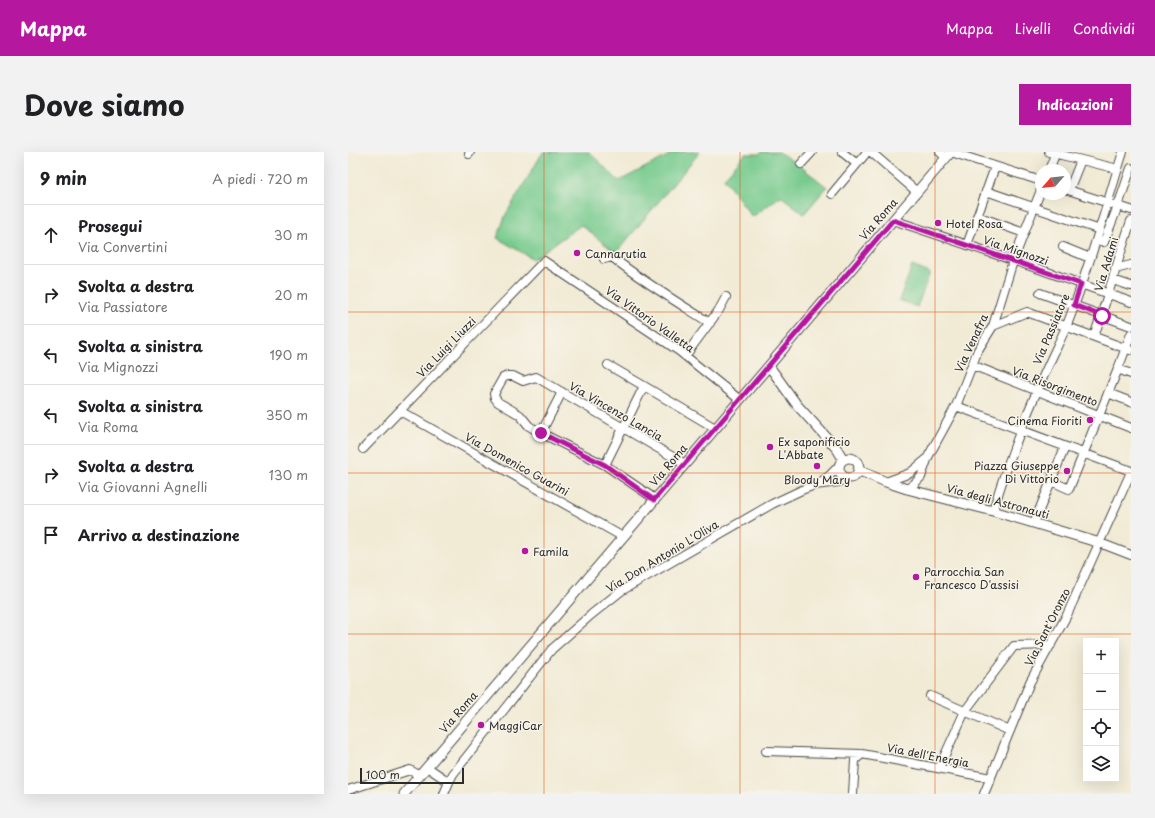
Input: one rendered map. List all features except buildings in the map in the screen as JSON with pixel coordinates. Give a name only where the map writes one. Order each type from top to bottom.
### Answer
[{"type":"street","points":[[801,164],[812,152]]},
{"type":"street","points":[[842,152],[857,164]]},
{"type":"street","points":[[832,194],[867,152]]},
{"type":"street","points":[[870,152],[917,192]]},
{"type":"street","points":[[1050,164],[1053,152],[1118,169]]},
{"type":"street","name":"Via Passiatore","points":[[993,511],[1004,474],[1021,430],[1074,305],[1100,230],[1107,202],[1123,152]]},
{"type":"street","points":[[947,153],[1035,179]]},
{"type":"street","name":"Via Roma","points":[[404,794],[917,192],[947,153]]},
{"type":"street","points":[[1071,181],[1081,160]]},
{"type":"street","points":[[967,245],[995,167]]},
{"type":"street","points":[[1097,239],[1104,242],[1130,174]]},
{"type":"street","points":[[1071,191],[1131,210]]},
{"type":"street","points":[[986,192],[1100,230]]},
{"type":"street","name":"Via Venafra","points":[[921,477],[928,457],[956,406],[978,350],[993,326],[1013,261],[1037,200]]},
{"type":"street","points":[[978,216],[1024,233]]},
{"type":"street","name":"Via Mignozzi","points":[[893,220],[1131,302]]},
{"type":"street","name":"Via Adami","points":[[1094,336],[1102,316],[1115,269],[1131,221]]},
{"type":"street","points":[[1063,247],[1090,258]]},
{"type":"street","points":[[604,260],[612,256],[666,295],[710,323]]},
{"type":"street","name":"Via Vittorio Valletta","points":[[544,261],[685,356],[740,400]]},
{"type":"street","name":"Via Luigi Liuzzi","points":[[363,449],[544,261]]},
{"type":"street","points":[[1115,269],[1131,265]]},
{"type":"street","points":[[1113,280],[1131,286]]},
{"type":"street","points":[[1040,293],[1131,326]]},
{"type":"street","points":[[685,356],[710,323],[726,297]]},
{"type":"street","points":[[993,326],[1027,312],[1129,349]]},
{"type":"street","points":[[1051,481],[1069,489],[1118,369],[1129,349],[1131,334]]},
{"type":"street","points":[[608,365],[715,428]]},
{"type":"street","name":"Via Risorgimento","points":[[972,365],[1131,428]]},
{"type":"street","points":[[769,366],[797,405],[837,450],[841,463],[840,473],[848,478],[854,477],[858,470],[858,464],[853,459],[846,458],[841,463]]},
{"type":"street","points":[[1118,369],[1131,374]]},
{"type":"street","name":"Via Vincenzo Lancia","points":[[541,433],[529,426],[520,415],[498,402],[495,398],[494,394],[503,378],[512,376],[523,381],[536,377],[685,464]]},
{"type":"street","points":[[605,465],[644,386]]},
{"type":"street","points":[[562,392],[541,433],[605,465],[654,500]]},
{"type":"street","points":[[1108,393],[1131,402]]},
{"type":"street","points":[[956,406],[1131,472]]},
{"type":"street","name":"Via Domenico Guarini","points":[[400,411],[623,537]]},
{"type":"street","points":[[1034,523],[1065,447]]},
{"type":"street","name":"Via Venafra","points":[[886,482],[910,473],[928,457]]},
{"type":"street","name":"Via Don Antonio L'Oliva","points":[[816,485],[829,476],[841,463]]},
{"type":"street","name":"Via degli Astronauti","points":[[858,470],[907,489],[1034,523],[1100,543],[1131,555]]},
{"type":"street","name":"Via Sant'Oronzo","points":[[984,794],[1030,682],[1067,615],[1131,472]]},
{"type":"street","points":[[907,489],[907,481],[910,473]]},
{"type":"street","points":[[907,489],[921,477]]},
{"type":"street","points":[[921,477],[925,494]]},
{"type":"street","name":"Via Don Antonio L'Oliva","points":[[444,794],[453,774],[552,649],[621,591],[772,504],[804,489],[816,485],[838,482],[848,478]]},
{"type":"street","points":[[939,768],[964,710],[1014,646],[1051,645]]},
{"type":"street","points":[[930,696],[1010,731]]},
{"type":"street","name":"Via dell'Energia","points":[[766,751],[862,754],[991,778]]},
{"type":"street","points":[[852,794],[855,760],[862,754]]},
{"type":"street","points":[[427,767],[449,782]]},
{"type":"street","points":[[348,790],[410,770],[420,776]]},
{"type":"green space","points":[[543,152],[589,152],[619,181],[675,152],[700,152],[616,253],[581,225],[533,259],[497,238],[506,214]]},
{"type":"green space","points":[[761,152],[779,152],[827,187],[804,214],[781,196],[752,217],[724,178],[745,154],[759,154]]},
{"type":"green space","points":[[912,266],[930,273],[917,307],[899,300]]},
{"type":"place","name":"Hotel Rosa","points":[[938,223]]},
{"type":"place","name":"Cannarutia","points":[[577,253]]},
{"type":"place","name":"Cinema Fioriti","points":[[1090,420]]},
{"type":"place","name":"Ex saponificio L'Abbate","points":[[770,447]]},
{"type":"place","name":"Bloody Mary","points":[[817,466]]},
{"type":"place","name":"Piazza Giuseppe Di Vittorio","points":[[1067,471]]},
{"type":"place","name":"Famila","points":[[525,551]]},
{"type":"place","name":"Parrocchia San Francesco D'assisi","points":[[916,577]]},
{"type":"place","name":"MaggiCar","points":[[481,725]]},
{"type":"route","points":[[541,433],[605,465],[654,500],[893,220],[1081,284],[1074,305],[1102,316]]}]
